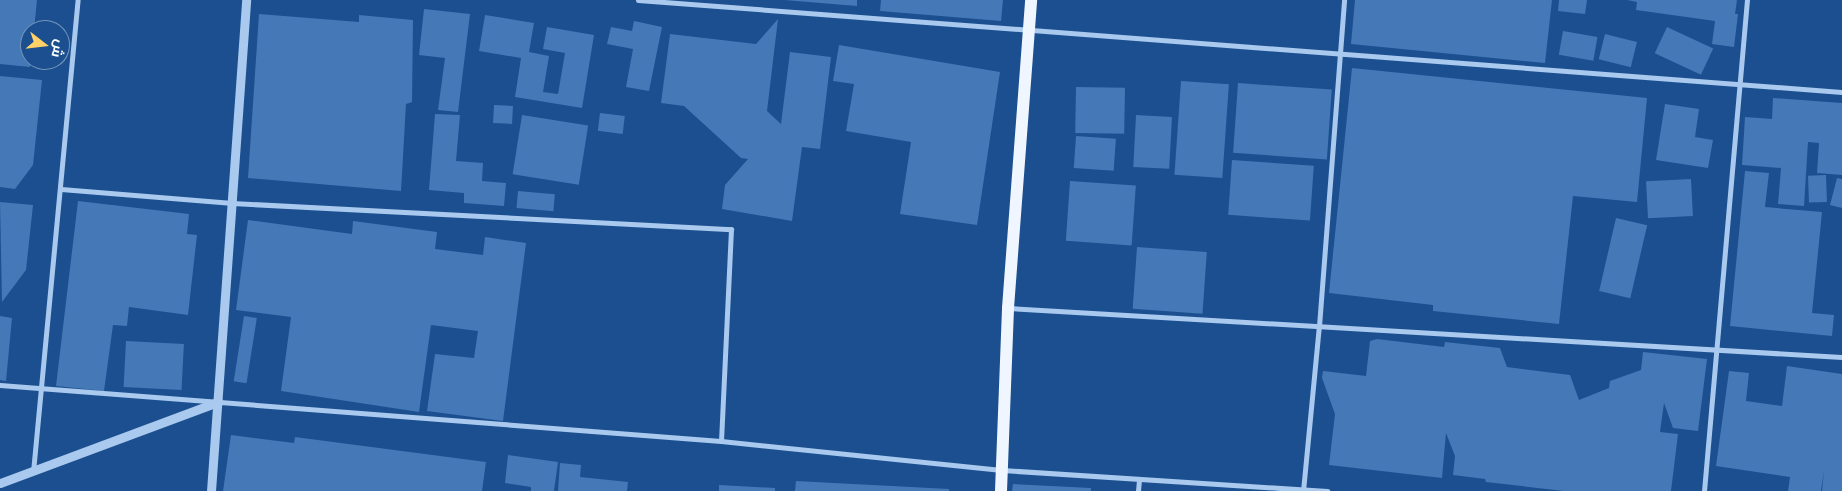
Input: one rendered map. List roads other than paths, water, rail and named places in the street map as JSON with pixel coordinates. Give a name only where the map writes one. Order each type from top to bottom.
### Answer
[{"type":"main road","points":[[1001,491],[1008,308],[1031,0]]},
{"type":"street","points":[[33,472],[78,0]]},
{"type":"street","points":[[211,491],[246,0]]},
{"type":"street","points":[[638,0],[1740,86],[1842,92]]},
{"type":"street","points":[[1304,490],[1319,326],[1344,0]]},
{"type":"street","points":[[1704,491],[1747,0]]},
{"type":"street","points":[[61,189],[232,203],[731,229],[721,442]]},
{"type":"street","points":[[1008,308],[1842,357]]},
{"type":"street","points":[[0,385],[721,442],[1002,470],[1328,491]]},
{"type":"street","points":[[0,484],[218,402]]},
{"type":"street","points":[[1138,491],[1139,479]]}]
